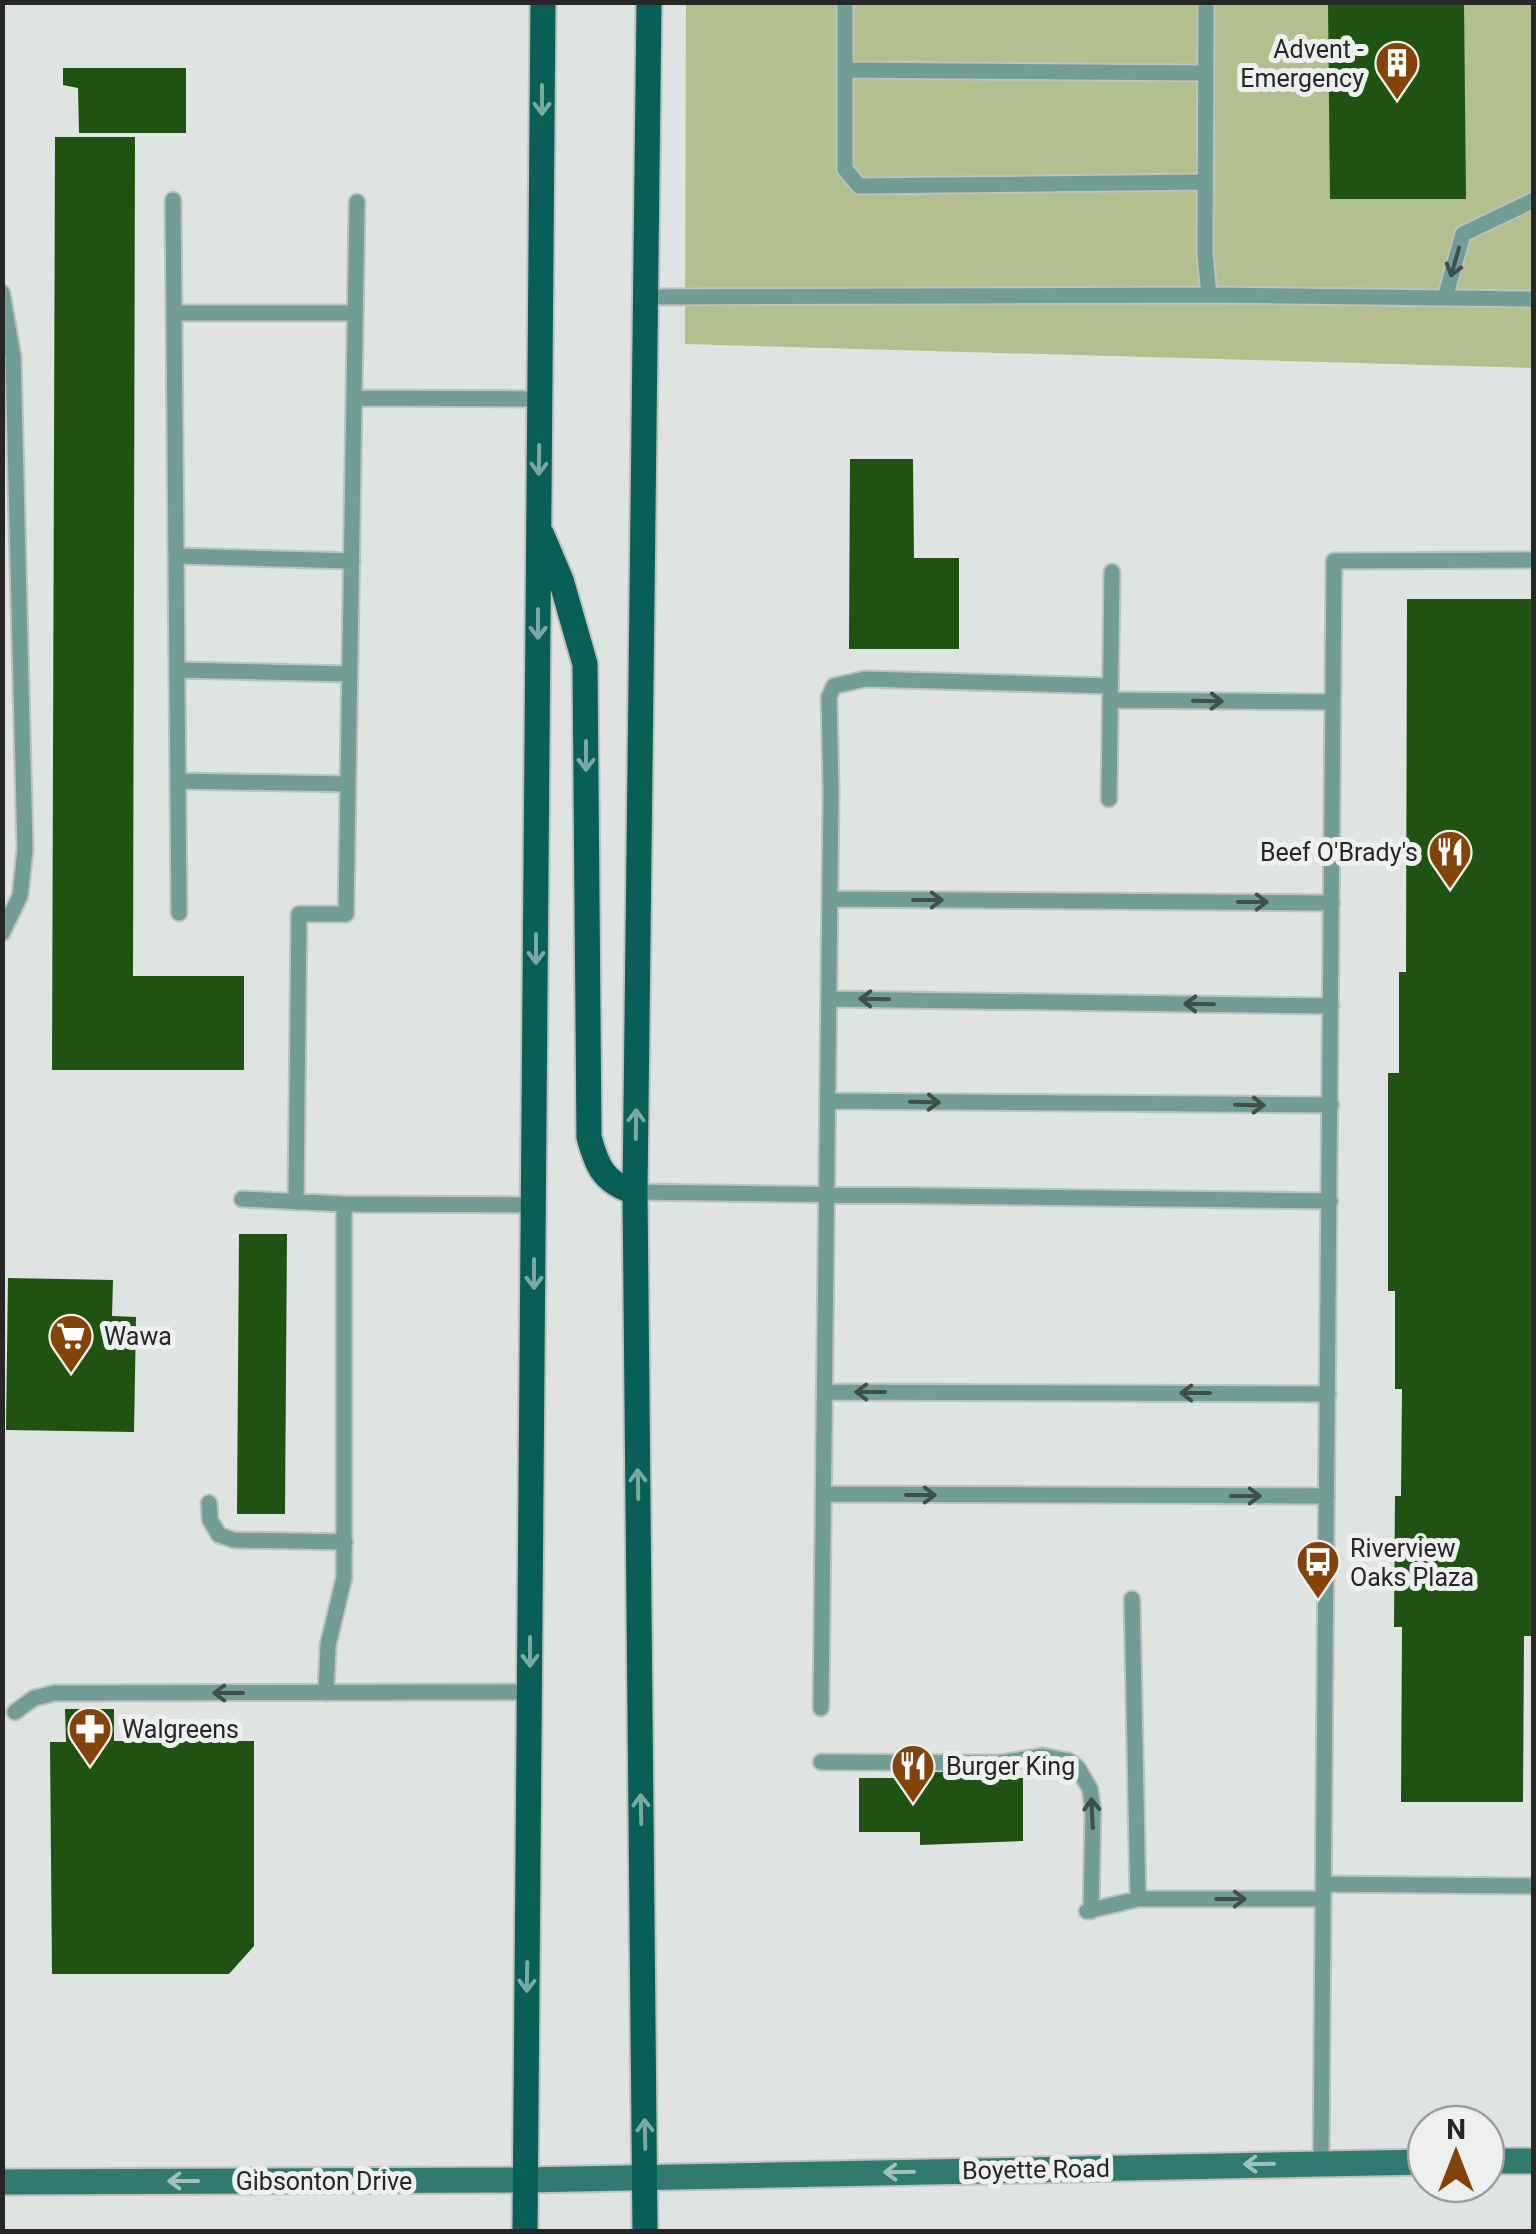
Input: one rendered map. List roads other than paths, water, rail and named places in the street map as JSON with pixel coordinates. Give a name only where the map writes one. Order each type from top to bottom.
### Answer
[{"type":"main road","points":[[525,2232],[543,2]]},
{"type":"main road","points":[[645,2232],[636,1192],[648,2]]},
{"type":"main road","points":[[538,526],[562,580],[585,664],[588,1137],[604,1176],[615,1186],[636,1192]]},
{"type":"main road","points":[[1506,2162],[1534,2161]]},
{"type":"main road","name":"Boyette Road","points":[[645,2176],[1406,2162]]},
{"type":"main road","name":"Gibsonton Drive","points":[[2,2182],[645,2176]]},
{"type":"lane","points":[[844,2],[844,168],[859,186],[1205,182]]},
{"type":"lane","points":[[1206,2],[1205,254],[1209,295]]},
{"type":"lane","points":[[844,70],[1206,74]]},
{"type":"lane","points":[[174,200],[179,913]]},
{"type":"lane","points":[[1445,298],[1464,234],[1534,200]]},
{"type":"lane","points":[[296,1202],[298,914],[346,914],[357,202]]},
{"type":"lane","points":[[2,293],[13,356],[25,850],[20,896],[2,932]]},
{"type":"lane","points":[[645,297],[1209,295],[1534,299]]},
{"type":"lane","points":[[174,313],[355,313]]},
{"type":"lane","points":[[354,398],[540,399]]},
{"type":"lane","points":[[177,556],[352,561]]},
{"type":"lane","points":[[1321,2163],[1334,562],[1534,560]]},
{"type":"lane","points":[[1108,799],[1112,572]]},
{"type":"lane","points":[[178,670],[350,674]]},
{"type":"lane","points":[[821,1708],[829,697],[834,686],[865,679],[1333,702]]},
{"type":"lane","points":[[178,781],[348,784]]},
{"type":"lane","points":[[830,899],[1332,903]]},
{"type":"lane","points":[[829,998],[1332,1006]]},
{"type":"lane","points":[[828,1101],[1331,1105]]},
{"type":"lane","points":[[636,1192],[1330,1201]]},
{"type":"lane","points":[[242,1199],[534,1205]]},
{"type":"lane","points":[[326,1693],[328,1645],[344,1578],[344,1204]]},
{"type":"lane","points":[[825,1392],[1328,1394]]},
{"type":"lane","points":[[824,1494],[1328,1496]]},
{"type":"lane","points":[[209,1503],[210,1520],[218,1535],[234,1540],[345,1542]]},
{"type":"lane","points":[[1132,1598],[1138,1900]]},
{"type":"lane","points":[[15,1712],[46,1694],[530,1692]]},
{"type":"lane","points":[[821,1762],[1000,1763],[1042,1756],[1068,1761],[1078,1768],[1090,1790],[1093,1810],[1089,1911],[1138,1900],[1534,1886]]},
{"type":"place","name":"Advent - Emergency","points":[[1397,101]]},
{"type":"place","name":"Beef O'Brady's","points":[[1450,890]]},
{"type":"place","name":"Wawa","points":[[71,1374]]},
{"type":"place","name":"Riverview Oaks Plaza","points":[[1318,1600]]},
{"type":"place","name":"Walgreens","points":[[90,1767]]},
{"type":"place","name":"Burger King","points":[[913,1804]]}]
